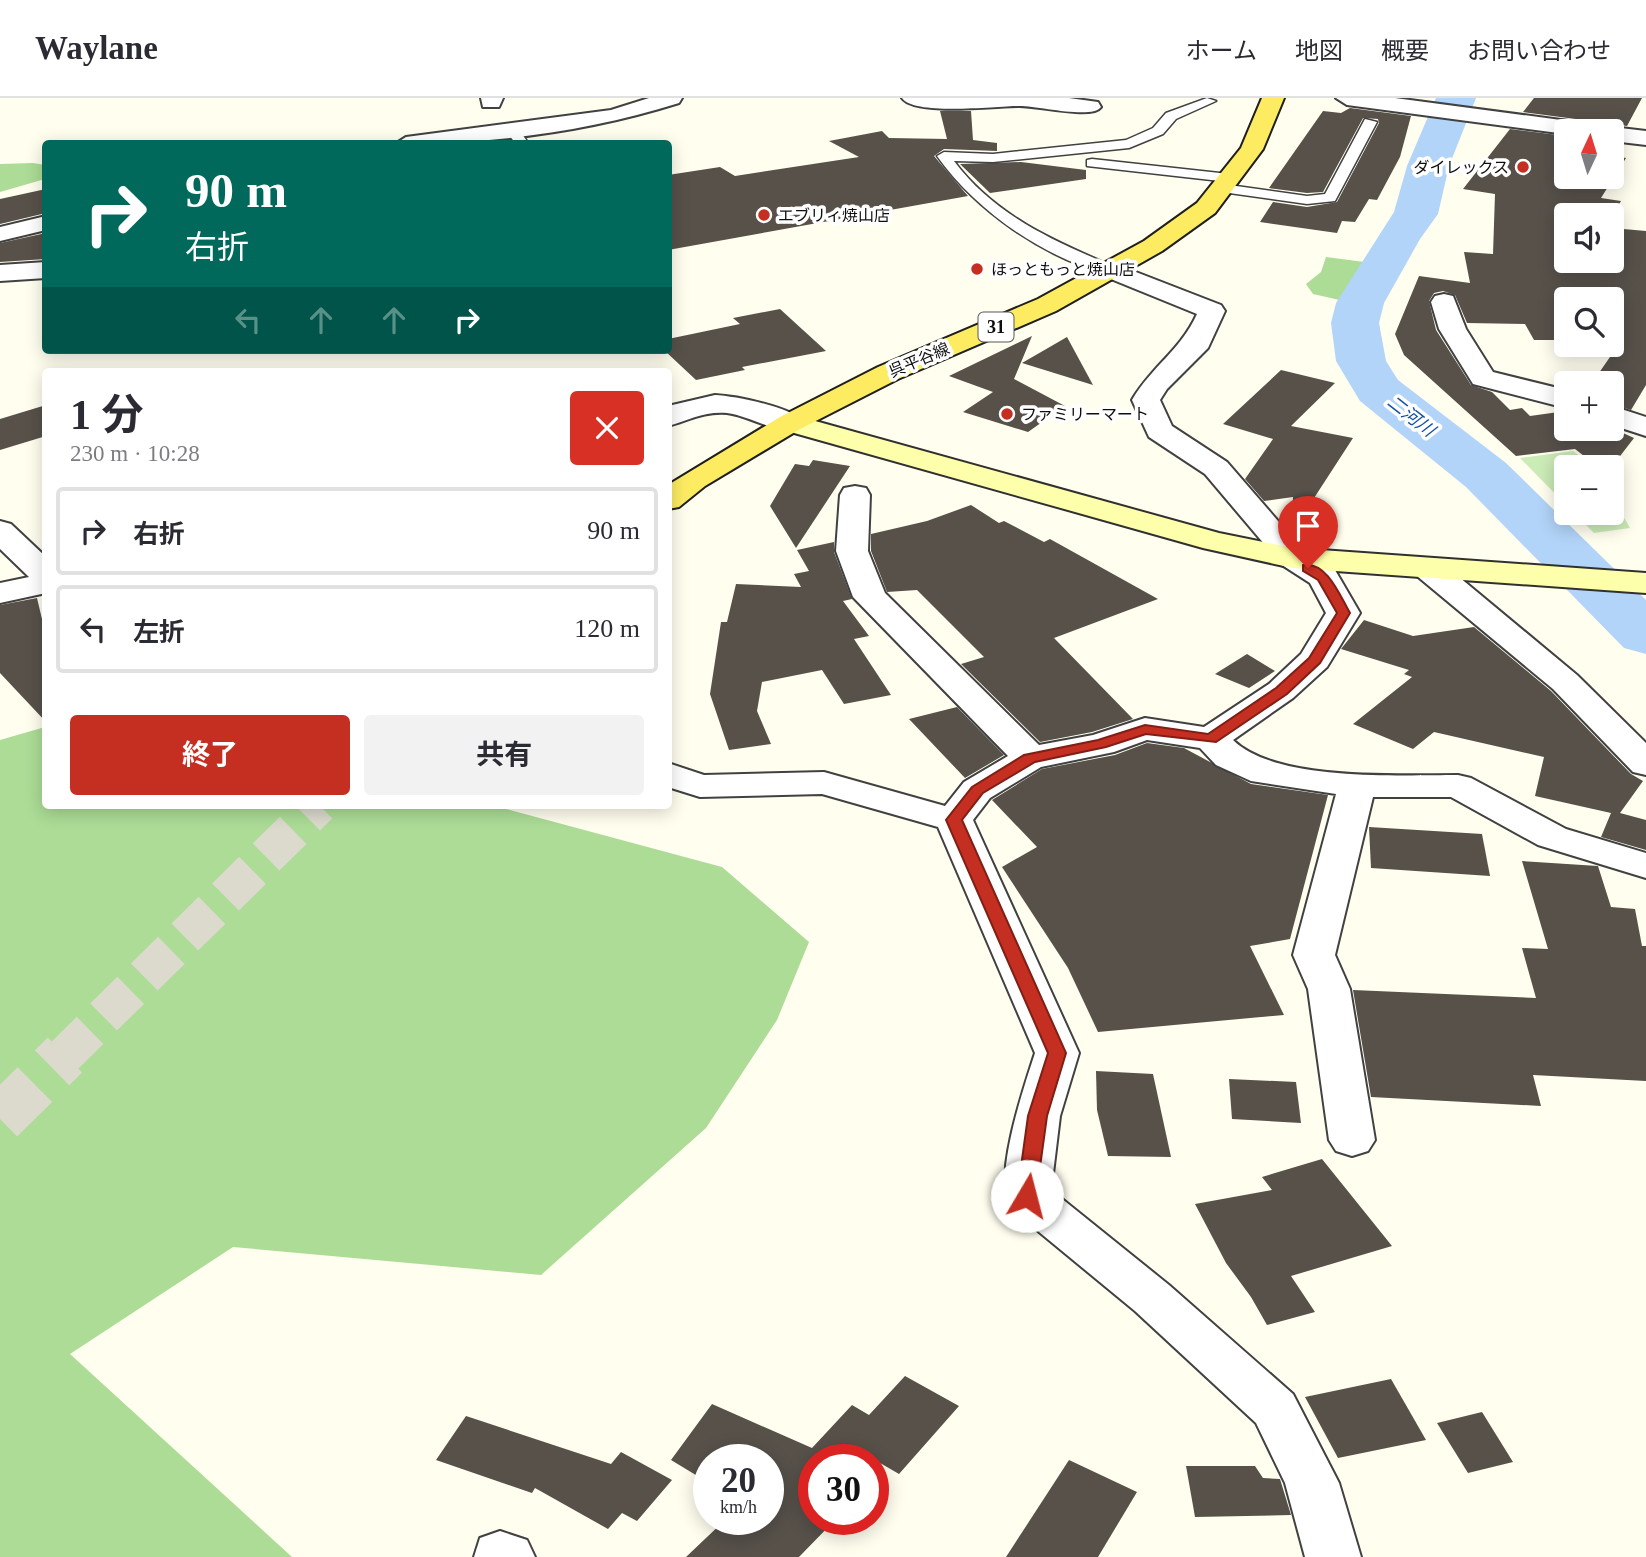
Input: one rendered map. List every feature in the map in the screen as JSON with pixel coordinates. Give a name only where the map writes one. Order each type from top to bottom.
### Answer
[{"type":"main road","name":"呉平谷線","points":[[672,497],[694,480],[790,423],[888,373],[1047,305],[1153,246],[1206,208],[1252,149],[1273,98]]},
{"type":"street","points":[[470,140],[518,137],[614,116],[671,98]]},
{"type":"street","points":[[913,98],[948,102],[1021,99],[1090,107]]},
{"type":"street","points":[[1347,98],[1554,126]]},
{"type":"street","points":[[1624,135],[1646,138]]},
{"type":"street","points":[[0,234],[42,224]]},
{"type":"street","points":[[1110,270],[1212,311],[1198,342],[1155,385],[1146,400],[1148,410],[1159,430],[1216,468],[1293,558],[1323,578],[1343,613],[1315,660],[1281,691],[1211,739]]},
{"type":"street","points":[[0,274],[42,279]]},
{"type":"street","points":[[1444,302],[1443,310],[1449,325],[1465,345],[1483,378],[1554,396]]},
{"type":"street","points":[[672,415],[701,403],[724,403],[1214,541],[1293,558],[1643,583]]},
{"type":"street","points":[[1624,419],[1646,427]]},
{"type":"street","points":[[855,495],[852,551],[870,597],[946,675],[989,712],[1030,758]]},
{"type":"street","points":[[0,531],[42,571]]},
{"type":"street","points":[[1444,570],[1565,682],[1646,764]]},
{"type":"street","points":[[0,593],[42,584]]},
{"type":"street","points":[[954,820],[978,790],[1030,758],[1101,744],[1145,729],[1211,739],[1229,757],[1264,773],[1357,786],[1458,786],[1552,837],[1646,866]]},
{"type":"street","points":[[672,776],[700,786],[824,783],[954,820]]},
{"type":"street","points":[[1352,1140],[1329,989],[1314,955],[1357,786]]},
{"type":"street","points":[[954,820],[1057,1053],[1037,1116],[1027,1196],[1152,1298],[1275,1409],[1312,1483],[1332,1557]]},
{"type":"lane","points":[[1110,270],[1012,225],[970,192],[944,156],[993,158],[1129,144],[1158,131],[1171,116],[1210,102]]},
{"type":"lane","points":[[1092,163],[1225,183],[1307,200],[1331,198],[1370,122]]},
{"type":"green space","points":[[0,164],[42,164],[42,180],[0,192]]},
{"type":"green space","points":[[1326,257],[1372,263],[1353,303],[1313,294],[1306,284],[1321,272]]},
{"type":"green space","points":[[1573,451],[1579,455],[1554,455],[1554,493],[1520,458]]},
{"type":"green space","points":[[1624,517],[1630,528],[1594,533],[1586,525],[1624,525]]},
{"type":"green space","points":[[42,728],[42,809],[506,809],[722,867],[809,942],[777,1020],[706,1128],[541,1275],[233,1247],[70,1354],[292,1557],[0,1557],[0,740]]},
{"type":"building","points":[[1534,98],[1642,98],[1627,126],[1624,126],[1624,119],[1576,119],[1523,112]]},
{"type":"building","points":[[1350,108],[1411,116],[1400,157],[1377,200],[1369,199],[1355,222],[1342,221],[1337,233],[1260,222],[1273,202],[1307,207],[1337,202],[1379,123],[1378,119],[1363,118],[1323,192],[1307,193],[1269,188],[1323,111],[1341,113]]},
{"type":"building","name":"エブリィ焼山店","points":[[940,111],[971,111],[973,140],[997,143],[997,151],[944,149],[934,156],[968,196],[672,249],[672,174],[720,167],[735,176],[859,157],[829,141],[882,131],[889,138],[947,139]]},
{"type":"building","points":[[1510,129],[1554,134],[1554,189],[1607,189],[1601,198],[1621,201],[1554,203],[1554,273],[1624,273],[1624,229],[1646,231],[1646,385],[1631,410],[1624,408],[1624,371],[1600,371],[1610,357],[1624,357],[1624,287],[1554,287],[1554,340],[1534,340],[1525,324],[1467,323],[1455,295],[1443,291],[1434,293],[1429,301],[1436,330],[1471,385],[1492,392],[1510,410],[1522,408],[1530,416],[1554,413],[1554,441],[1624,441],[1624,433],[1634,438],[1621,455],[1583,455],[1575,449],[1516,456],[1404,355],[1395,334],[1419,276],[1470,283],[1464,252],[1493,254],[1495,194],[1463,189]]},
{"type":"building","points":[[1021,162],[1086,170],[1086,179],[990,193],[960,164]]},
{"type":"building","points":[[42,190],[42,214],[0,224],[0,199]]},
{"type":"building","points":[[42,234],[42,259],[0,262],[0,243]]},
{"type":"building","points":[[780,309],[826,351],[742,367],[745,370],[696,380],[668,354],[672,354],[672,338],[740,324],[733,318]]},
{"type":"building","points":[[1032,336],[1014,379],[1065,406],[1028,432],[963,412],[993,392],[949,376]]},
{"type":"building","points":[[1067,337],[1093,385],[1022,363]]},
{"type":"building","points":[[1281,370],[1335,383],[1291,426],[1353,438],[1292,532],[1293,497],[1264,501],[1245,479],[1273,439],[1223,424]]},
{"type":"building","points":[[42,406],[42,437],[0,450],[0,419]]},
{"type":"building","points":[[813,460],[850,466],[796,548],[770,506],[795,464],[809,466]]},
{"type":"building","points":[[971,505],[999,523],[1004,521],[1044,542],[1050,539],[1158,599],[1054,638],[1133,719],[1092,732],[1040,742],[961,664],[984,657],[917,590],[887,592],[871,551],[871,534],[927,521]]},
{"type":"building","points":[[834,542],[834,552],[852,599],[843,601],[869,636],[854,639],[891,695],[844,704],[822,670],[762,682],[757,711],[771,744],[729,750],[710,694],[721,622],[727,622],[736,584],[801,587],[794,574],[809,571],[797,550]]},
{"type":"building","points":[[37,598],[42,619],[42,718],[0,673],[0,605]]},
{"type":"building","points":[[1364,620],[1413,636],[1474,627],[1551,691],[1631,774],[1643,781],[1620,813],[1646,820],[1646,850],[1601,837],[1611,813],[1535,796],[1544,757],[1434,732],[1413,749],[1353,724],[1412,677],[1404,674],[1409,670],[1341,649]]},
{"type":"building","points":[[1247,654],[1275,671],[1249,688],[1215,674]]},
{"type":"building","points":[[957,707],[1004,755],[965,778],[909,719]]},
{"type":"building","points":[[1147,743],[1184,748],[1251,784],[1328,795],[1290,939],[1250,946],[1284,1015],[1098,1032],[1068,968],[1002,867],[1037,847],[992,800],[1042,769],[1115,755]]},
{"type":"building","points":[[1369,827],[1482,834],[1490,876],[1371,868]]},
{"type":"building","points":[[1522,861],[1598,866],[1611,907],[1635,909],[1642,946],[1646,946],[1646,1081],[1533,1075],[1541,1106],[1371,1097],[1353,990],[1536,998],[1522,948],[1548,949]]},
{"type":"building","points":[[1096,1071],[1153,1074],[1171,1157],[1108,1156],[1097,1110]]},
{"type":"building","points":[[1229,1079],[1296,1082],[1301,1123],[1232,1119]]},
{"type":"building","points":[[1322,1159],[1392,1246],[1291,1276],[1315,1312],[1267,1325],[1226,1263],[1195,1204],[1272,1190],[1262,1177]]},
{"type":"building","points":[[905,1376],[959,1406],[899,1474],[889,1468],[889,1444],[816,1444],[852,1405],[869,1415]]},
{"type":"building","points":[[1391,1379],[1426,1440],[1338,1458],[1305,1397]]},
{"type":"building","points":[[712,1404],[803,1444],[798,1444],[798,1535],[820,1535],[799,1557],[686,1557],[709,1535],[784,1535],[784,1444],[693,1444],[693,1473],[671,1460]]},
{"type":"building","points":[[1482,1412],[1513,1462],[1468,1473],[1437,1423]]},
{"type":"building","points":[[466,1416],[611,1464],[621,1452],[672,1480],[637,1521],[622,1513],[608,1529],[535,1488],[532,1493],[436,1460]]},
{"type":"building","points":[[1069,1460],[1137,1492],[1098,1557],[1006,1557]]},
{"type":"building","points":[[1186,1466],[1255,1466],[1263,1478],[1280,1479],[1291,1515],[1195,1517]]},
{"type":"waterway","name":"二河川","points":[[1456,98],[1428,166],[1416,214],[1399,236],[1360,303],[1355,323],[1361,361],[1378,390],[1486,475],[1646,635]]},
{"type":"tunnel","points":[[63,1057],[315,809]]},
{"type":"tunnel","points":[[0,1119],[65,1055]]},
{"type":"place","name":"ダイレックス","points":[[1523,167]]},
{"type":"place","name":"エブリィ焼山店","points":[[764,215]]},
{"type":"place","name":"ほっともっと焼山店","points":[[977,269]]},
{"type":"place","name":"ファミリーマート","points":[[1007,414]]},
{"type":"route","points":[[1027,1196],[1037,1116],[1057,1053],[972,866],[954,820],[978,790],[1030,758],[1101,744],[1145,729],[1211,739],[1281,691],[1315,660],[1343,613],[1323,578],[1308,568]]}]
